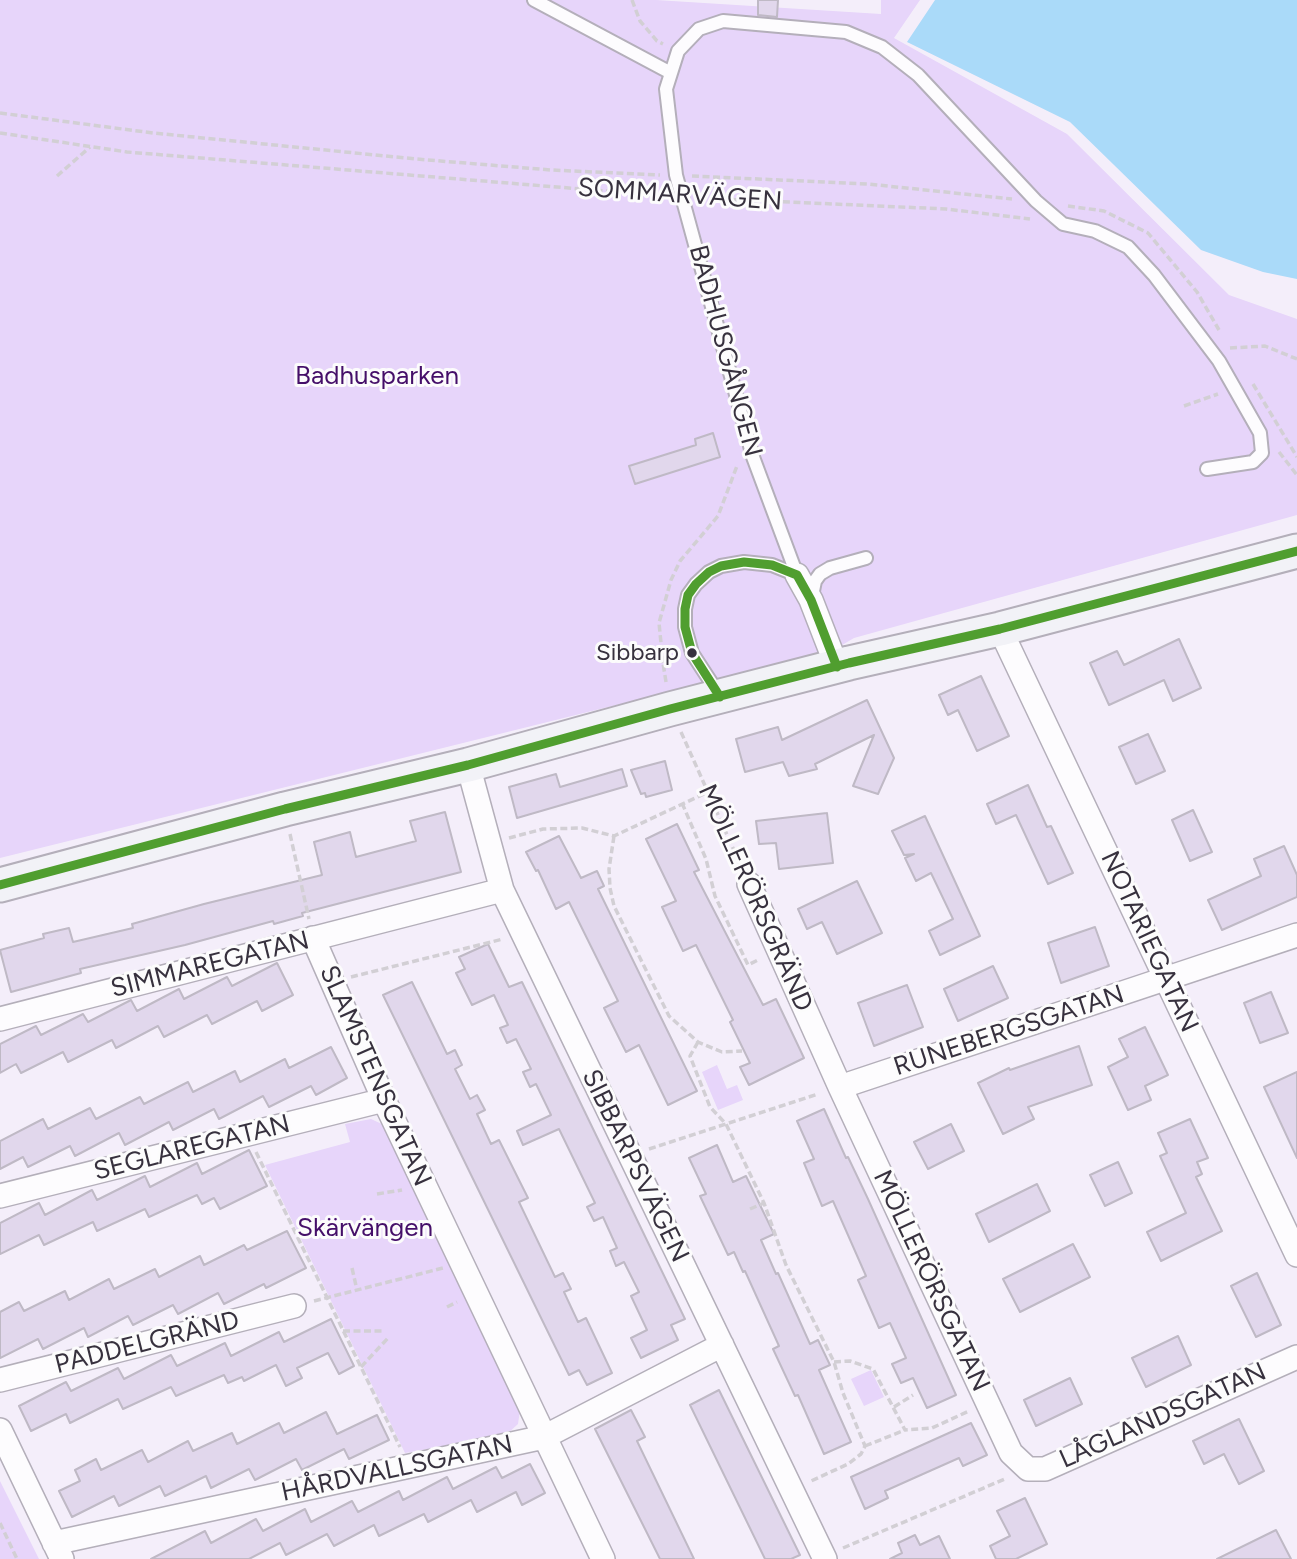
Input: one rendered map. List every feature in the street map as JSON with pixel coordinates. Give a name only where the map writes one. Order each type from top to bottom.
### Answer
[{"type":"street","points":[[0,885],[285,809],[468,765],[670,709],[1000,629],[1297,551]]},
{"type":"street","points":[[797,575],[811,600],[837,667]]},
{"type":"street","name":"NOTARIEGATAN","points":[[1000,629],[1297,1255]]},
{"type":"street","name":"SIBBARPSVÄGEN","points":[[468,765],[502,890],[824,1558]]},
{"type":"street","name":"MÖLLERÖRSGRÄND","points":[[749,884],[840,1087]]},
{"type":"street","name":"SIMMAREGATAN","points":[[0,1018],[502,890]]},
{"type":"street","name":"RUNEBERGSGATAN","points":[[840,1087],[1297,935]]},
{"type":"street","name":"SLAMSTENSGATAN","points":[[313,938],[384,1100],[603,1559]]},
{"type":"street","name":"MÖLLERÖRSGATAN","points":[[840,1087],[1011,1453],[1028,1469]]},
{"type":"street","name":"SEGLAREGATAN","points":[[0,1196],[384,1100]]},
{"type":"street","name":"PADDELGRÄND","points":[[0,1380],[294,1306]]},
{"type":"street","name":"HÅRDVALLSGATAN","points":[[58,1551],[409,1466],[544,1437],[722,1345]]},
{"type":"street","name":"LÅGLANDSGATAN","points":[[1028,1469],[1045,1469],[1297,1357]]},
{"type":"street","points":[[0,1430],[58,1551]]},
{"type":"lane","points":[[534,0],[671,73]]},
{"type":"lane","name":"BADHUSGÅNGEN","points":[[797,575],[748,437],[676,175],[666,89],[678,51],[699,29],[723,21],[846,32],[882,47],[918,75],[1036,201],[1063,224]]},
{"type":"lane","points":[[1063,224],[1095,232],[1128,247],[1146,265],[1219,361],[1260,433],[1262,453],[1254,462],[1207,469]]},
{"type":"lane","points":[[811,600],[815,581],[820,574],[830,568],[866,558]]},
{"type":"lane","points":[[720,697],[692,653],[685,627],[688,595],[709,572],[721,566],[744,562],[772,565],[797,575]]},
{"type":"path","points":[[632,0],[640,21],[657,41],[678,51]]},
{"type":"path","name":"SOMMARVÄGEN","points":[[0,113],[140,132],[416,159],[551,170],[868,184],[1036,201]]},
{"type":"path","name":"SOMMARVÄGEN","points":[[0,133],[141,153],[682,197],[946,209],[1063,224]]},
{"type":"path","points":[[57,176],[90,147]]},
{"type":"path","points":[[1237,358],[1230,348],[1265,346],[1297,359]]},
{"type":"path","points":[[1250,379],[1297,457]]},
{"type":"path","name":"MÖLLERÖRSGRÄND","points":[[748,437],[718,516],[680,561],[671,580],[659,623],[670,709],[749,884]]},
{"type":"path","points":[[663,663],[681,655]]},
{"type":"path","points":[[489,844],[543,829],[582,828],[614,836],[708,792]]},
{"type":"path","points":[[682,803],[706,859],[715,897],[748,965],[779,949]]},
{"type":"path","name":"SLAMSTENSGATAN","points":[[285,809],[313,938]]},
{"type":"path","points":[[614,836],[609,869],[614,906],[669,1016],[698,1042],[722,1052],[743,1051]]},
{"type":"path","points":[[332,982],[523,934]]},
{"type":"path","points":[[698,1042],[690,1056],[710,1107],[726,1124],[764,1203],[786,1265],[834,1362],[843,1393],[865,1446]]},
{"type":"path","points":[[630,1156],[840,1087]]},
{"type":"path","points":[[247,1135],[409,1466]]},
{"type":"path","points":[[750,1209],[764,1203]]},
{"type":"path","points":[[294,1306],[462,1264]]},
{"type":"path","points":[[352,1268],[357,1290]]},
{"type":"path","points":[[343,1331],[385,1331]]},
{"type":"path","points":[[361,1367],[388,1338]]},
{"type":"path","points":[[834,1362],[850,1361],[873,1368],[905,1430]]},
{"type":"path","points":[[894,1406],[913,1395]]},
{"type":"path","points":[[791,1490],[848,1464],[861,1454],[865,1446],[905,1430],[933,1428],[988,1403]]},
{"type":"path","points":[[824,1558],[1028,1469]]},
{"type":"path","points":[[0,1523],[17,1559]]},
{"type":"green space","name":"Badhusparken","points":[[0,0],[656,0],[881,14],[881,0],[920,0],[894,38],[1067,134],[1229,295],[1297,319],[1297,515],[854,638],[820,658],[608,707],[0,858]]},
{"type":"green space","points":[[717,1065],[727,1089],[737,1085],[743,1100],[718,1110],[702,1072]]},
{"type":"green space","name":"Skärvängen","points":[[371,1119],[384,1125],[520,1410],[518,1424],[506,1435],[405,1453],[265,1165],[350,1142],[345,1124]]},
{"type":"green space","points":[[871,1370],[884,1397],[864,1406],[851,1379]]},
{"type":"green space","points":[[0,1481],[39,1559],[0,1559]]},
{"type":"water","points":[[935,0],[1297,0],[1297,279],[1263,272],[1201,250],[1070,122],[907,42]]},
{"type":"building","points":[[758,0],[778,0],[777,17],[758,15]]},
{"type":"building","points":[[713,433],[720,457],[635,484],[629,466],[696,445],[695,439]]},
{"type":"building","points":[[1179,639],[1201,688],[1173,701],[1164,680],[1109,705],[1090,663],[1117,651],[1124,665]]},
{"type":"building","points":[[981,676],[1009,736],[977,751],[958,710],[948,715],[939,695]]},
{"type":"building","points":[[867,700],[894,758],[878,794],[853,786],[874,735],[815,764],[817,769],[789,776],[783,762],[745,772],[736,739],[778,727],[782,740]]},
{"type":"building","points":[[1148,734],[1165,771],[1136,784],[1119,747]]},
{"type":"building","points":[[665,761],[672,790],[646,797],[645,793],[641,794],[631,770]]},
{"type":"building","points":[[622,769],[627,786],[517,818],[509,787],[556,774],[560,787]]},
{"type":"building","points":[[1028,785],[1047,827],[1051,826],[1073,873],[1048,884],[1016,815],[996,824],[987,804]]},
{"type":"building","points":[[1193,810],[1212,852],[1190,861],[1172,820]]},
{"type":"building","points":[[445,812],[461,872],[302,913],[303,916],[274,924],[273,921],[80,969],[81,973],[11,992],[0,950],[44,938],[43,934],[69,928],[73,942],[133,928],[132,924],[204,904],[322,875],[314,842],[350,832],[356,857],[416,841],[410,821]]},
{"type":"building","points":[[827,813],[833,863],[779,869],[776,843],[759,844],[756,821]]},
{"type":"building","points":[[925,816],[980,936],[940,955],[929,931],[953,919],[931,873],[916,881],[905,858],[914,854],[904,855],[892,831]]},
{"type":"building","points":[[677,824],[699,870],[694,872],[763,1005],[776,999],[804,1058],[749,1085],[740,1067],[750,1063],[730,1022],[733,1020],[696,945],[683,951],[662,907],[676,901],[646,839]]},
{"type":"building","points":[[559,836],[581,878],[597,871],[604,886],[598,889],[697,1091],[668,1105],[639,1045],[626,1052],[604,1008],[618,1001],[569,902],[556,909],[538,870],[536,871],[526,852]]},
{"type":"building","points":[[1284,846],[1297,875],[1297,897],[1222,930],[1208,900],[1261,876],[1254,859]]},
{"type":"building","points":[[857,881],[882,933],[837,954],[822,922],[807,929],[798,909]]},
{"type":"building","points":[[1095,927],[1109,966],[1061,983],[1048,943]]},
{"type":"building","points":[[488,944],[509,987],[522,982],[685,1319],[671,1325],[678,1340],[641,1358],[631,1338],[647,1330],[631,1296],[639,1292],[624,1262],[616,1266],[610,1251],[617,1248],[603,1217],[594,1221],[587,1207],[595,1203],[559,1129],[523,1145],[517,1131],[551,1115],[536,1084],[530,1087],[523,1072],[531,1069],[516,1039],[507,1043],[500,1028],[508,1025],[494,995],[472,1005],[456,973],[465,969],[459,957]]},
{"type":"building","points":[[277,963],[293,995],[262,1011],[257,1001],[212,1024],[207,1015],[164,1037],[158,1026],[116,1048],[112,1040],[68,1062],[63,1052],[21,1073],[16,1064],[0,1073],[0,1044],[36,1026],[41,1035],[83,1014],[88,1022],[131,1000],[137,1011],[179,989],[184,999],[227,977],[232,986]]},
{"type":"building","points":[[993,966],[1008,998],[958,1021],[944,989]]},
{"type":"building","points":[[412,982],[447,1054],[455,1050],[462,1065],[455,1069],[470,1099],[477,1095],[485,1110],[477,1114],[491,1144],[499,1140],[528,1198],[519,1202],[555,1277],[563,1273],[571,1289],[564,1292],[578,1322],[586,1318],[612,1373],[587,1385],[579,1370],[569,1375],[383,995]]},
{"type":"building","points":[[907,985],[923,1027],[874,1046],[858,1003]]},
{"type":"building","points":[[1271,992],[1288,1033],[1260,1043],[1244,1003]]},
{"type":"building","points":[[1145,1027],[1168,1075],[1145,1086],[1151,1100],[1128,1110],[1108,1067],[1128,1057],[1119,1039]]},
{"type":"building","points":[[1079,1046],[1092,1085],[1028,1107],[1034,1119],[1003,1134],[978,1083],[1009,1068],[1010,1070]]},
{"type":"building","points":[[331,1047],[347,1078],[316,1095],[311,1086],[269,1107],[263,1096],[219,1119],[214,1109],[173,1130],[169,1122],[125,1145],[119,1133],[75,1156],[70,1146],[28,1167],[23,1157],[0,1169],[0,1141],[43,1119],[48,1129],[90,1108],[96,1119],[140,1097],[144,1104],[188,1082],[193,1092],[235,1071],[240,1082],[285,1059],[289,1068]]},
{"type":"building","points":[[1297,1072],[1297,1158],[1264,1087]]},
{"type":"building","points":[[824,1109],[868,1199],[956,1395],[927,1408],[913,1378],[901,1383],[892,1364],[906,1358],[890,1323],[879,1328],[858,1280],[866,1276],[833,1201],[822,1206],[804,1163],[814,1159],[797,1121]]},
{"type":"building","points":[[1190,1119],[1208,1158],[1197,1162],[1202,1174],[1196,1177],[1222,1231],[1161,1261],[1147,1232],[1186,1213],[1160,1156],[1167,1153],[1158,1133]]},
{"type":"building","points":[[951,1124],[964,1151],[928,1169],[914,1142]]},
{"type":"building","points":[[717,1145],[733,1182],[746,1176],[774,1234],[761,1240],[776,1274],[778,1273],[810,1344],[818,1340],[830,1365],[819,1370],[851,1442],[824,1454],[798,1395],[795,1396],[773,1349],[779,1346],[745,1271],[743,1272],[734,1252],[728,1255],[700,1196],[706,1194],[689,1158]]},
{"type":"building","points":[[249,1150],[267,1186],[220,1209],[214,1198],[202,1204],[197,1195],[149,1217],[145,1209],[97,1231],[93,1222],[44,1245],[39,1235],[0,1254],[0,1223],[39,1203],[45,1215],[92,1190],[97,1200],[145,1176],[150,1187],[197,1163],[202,1174]]},
{"type":"building","points":[[1118,1162],[1132,1193],[1105,1206],[1090,1175]]},
{"type":"building","points":[[1037,1184],[1050,1211],[989,1242],[976,1214]]},
{"type":"building","points":[[287,1231],[306,1268],[266,1288],[264,1284],[224,1304],[218,1293],[178,1314],[173,1305],[133,1325],[128,1316],[88,1337],[84,1328],[43,1349],[38,1339],[0,1358],[0,1312],[19,1302],[24,1311],[65,1291],[69,1300],[109,1279],[114,1289],[155,1269],[159,1277],[200,1256],[204,1265],[244,1245],[247,1250]]},
{"type":"building","points":[[1073,1244],[1090,1277],[1020,1312],[1003,1279]]},
{"type":"building","points":[[1257,1273],[1281,1325],[1256,1337],[1231,1286]]},
{"type":"building","points":[[331,1319],[354,1366],[339,1374],[328,1353],[297,1368],[302,1378],[286,1386],[276,1365],[244,1381],[242,1377],[228,1383],[224,1375],[176,1396],[171,1387],[123,1409],[118,1399],[70,1423],[66,1414],[31,1431],[19,1406],[66,1382],[71,1391],[118,1368],[124,1379],[171,1355],[177,1366],[225,1343],[231,1356],[279,1332],[284,1342]]},
{"type":"building","points":[[1178,1336],[1191,1365],[1146,1387],[1132,1358]]},
{"type":"building","points":[[1070,1378],[1082,1404],[1036,1426],[1024,1400]]},
{"type":"building","points":[[719,1390],[800,1555],[791,1559],[765,1559],[690,1405]]},
{"type":"building","points":[[631,1410],[645,1437],[637,1441],[694,1559],[660,1559],[595,1429]]},
{"type":"building","points":[[326,1412],[337,1434],[377,1415],[389,1440],[349,1459],[344,1449],[302,1470],[296,1459],[255,1480],[249,1469],[211,1488],[206,1476],[165,1496],[160,1486],[119,1506],[114,1496],[72,1517],[59,1491],[80,1481],[75,1470],[96,1459],[101,1470],[142,1450],[148,1462],[188,1441],[193,1451],[232,1433],[237,1444],[279,1423],[284,1433]]},
{"type":"building","points":[[1239,1419],[1264,1471],[1239,1484],[1224,1454],[1204,1464],[1193,1441]]},
{"type":"building","points":[[971,1423],[987,1455],[963,1466],[959,1458],[885,1491],[888,1498],[865,1509],[851,1477]]},
{"type":"building","points":[[530,1464],[545,1493],[522,1505],[516,1492],[477,1512],[471,1500],[428,1522],[424,1514],[379,1536],[374,1525],[334,1546],[327,1534],[286,1555],[280,1543],[249,1559],[151,1559],[205,1531],[211,1543],[256,1519],[263,1531],[305,1509],[311,1522],[352,1501],[358,1512],[399,1491],[403,1500],[447,1477],[453,1489],[496,1467],[502,1478]]},
{"type":"building","points":[[1025,1498],[1047,1544],[1016,1559],[996,1559],[990,1546],[1010,1536],[997,1511]]},
{"type":"building","points":[[1276,1530],[1291,1559],[1217,1559]]},
{"type":"building","points":[[915,1535],[920,1545],[939,1536],[950,1559],[890,1559],[902,1553],[898,1543]]},
{"type":"transit line","points":[[0,885],[285,809],[468,765],[670,709],[849,663],[1000,629],[1297,551]]},
{"type":"transit line","points":[[720,697],[692,653],[685,627],[685,609],[688,595],[696,584],[709,572],[721,566],[744,562],[772,565],[797,575],[811,600],[837,667]]},
{"type":"place","name":"Sibbarp","points":[[692,653]]}]
